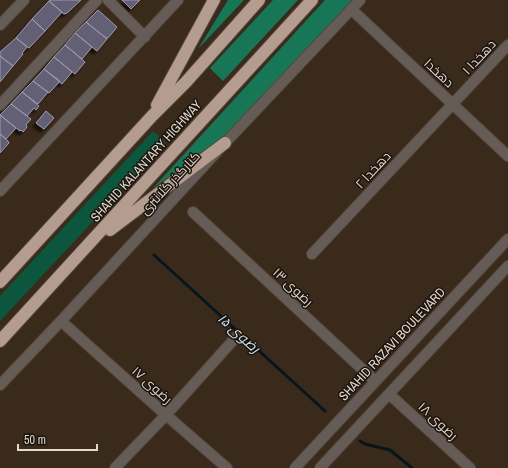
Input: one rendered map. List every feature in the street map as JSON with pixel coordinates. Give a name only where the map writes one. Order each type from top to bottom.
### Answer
[{"type":"highway","points":[[152,116],[214,0]]},
{"type":"highway","name":"SHAHID KALANTARY HIGHWAY","points":[[0,282],[152,116],[186,82],[259,0]]},
{"type":"highway","name":"SHAHID KALANTARY HIGHWAY","points":[[0,341],[86,249],[312,0]]},
{"type":"highway","points":[[86,249],[225,142]]},
{"type":"street","points":[[0,25],[24,0]]},
{"type":"street","points":[[0,105],[97,0]]},
{"type":"street","points":[[108,0],[145,37]]},
{"type":"street","points":[[0,191],[178,0]]},
{"type":"street","name":"کنارگذر کلانتری","points":[[0,385],[61,321],[225,142],[360,0]]},
{"type":"street","name":"دهخدا","points":[[351,10],[508,156]]},
{"type":"street","name":"دهخدا ۱","points":[[452,104],[508,45]]},
{"type":"street","name":"دهخدا ۲","points":[[312,254],[452,104]]},
{"type":"street","name":"رضوی ۱۳","points":[[193,212],[375,381]]},
{"type":"street","name":"SHAHID RAZAVI BOULEVARD","points":[[294,468],[508,239]]},
{"type":"street","points":[[320,468],[508,266]]},
{"type":"street","name":"رضوی ۱۷","points":[[61,321],[227,468]]},
{"type":"street","points":[[115,468],[166,415],[237,336]]},
{"type":"street","name":"رضوی ۱۸","points":[[389,394],[470,468]]},
{"type":"green space","points":[[228,0],[244,0],[198,49]]},
{"type":"green space","points":[[273,0],[298,0],[223,81],[210,68]]},
{"type":"green space","points":[[325,0],[354,0],[230,131],[205,151],[153,188]]},
{"type":"green space","points":[[153,131],[166,143],[0,321],[0,296]]},
{"type":"building","points":[[81,0],[64,14],[49,1]]},
{"type":"building","points":[[122,0],[140,0],[131,9]]},
{"type":"building","points":[[49,1],[62,12],[45,31],[32,19]]},
{"type":"building","points":[[98,10],[117,27],[108,38],[86,22]]},
{"type":"building","points":[[32,19],[45,31],[29,48],[16,38]]},
{"type":"building","points":[[86,22],[107,39],[97,51],[75,33]]},
{"type":"building","points":[[75,33],[92,47],[82,59],[65,45]]},
{"type":"building","points":[[16,38],[27,47],[13,66],[0,56],[0,52]]},
{"type":"building","points":[[65,45],[85,62],[75,74],[54,57]]},
{"type":"building","points":[[0,56],[13,66],[0,82]]},
{"type":"building","points":[[54,57],[72,72],[62,84],[44,69]]},
{"type":"building","points":[[44,69],[60,81],[49,93],[33,81]]},
{"type":"building","points":[[33,81],[48,92],[38,104],[22,92]]},
{"type":"building","points":[[22,92],[39,106],[36,110],[34,108],[27,116],[11,104]]},
{"type":"building","points":[[11,104],[31,119],[23,132],[0,115]]},
{"type":"building","points":[[46,111],[54,118],[44,129],[36,123]]},
{"type":"building","points":[[0,115],[16,128],[6,139],[0,134]]},
{"type":"building","points":[[0,134],[9,143],[0,153]]},
{"type":"waterway","name":"رضوی ۱۵","points":[[154,255],[325,411]]},
{"type":"waterway","points":[[360,441],[365,444],[390,450],[412,468]]}]
